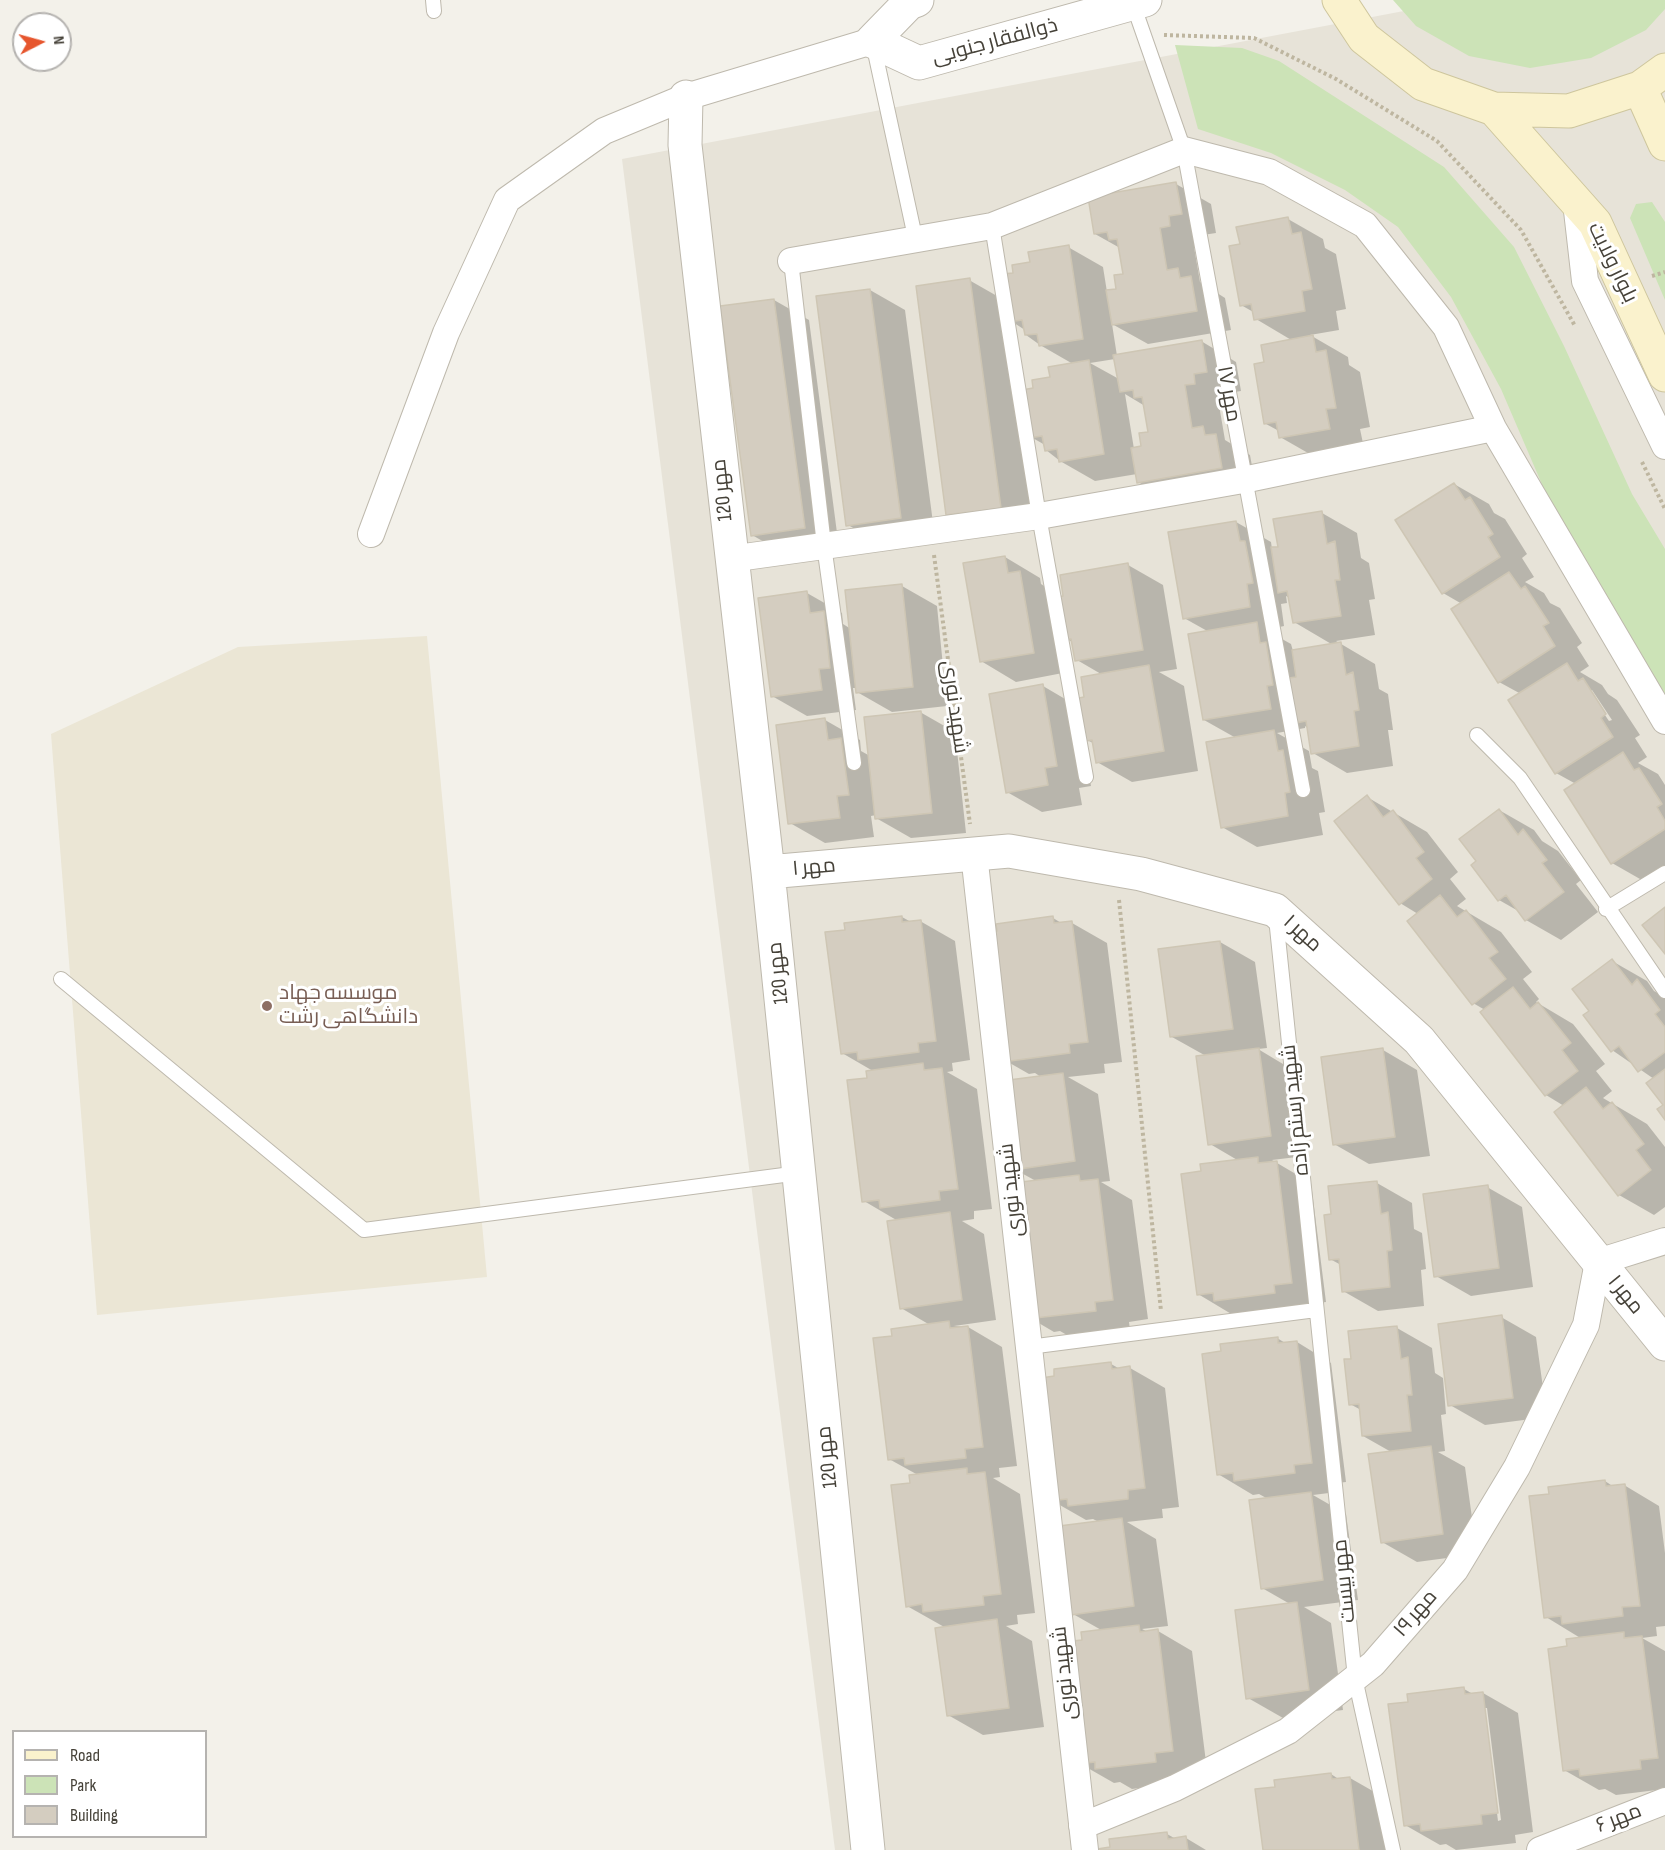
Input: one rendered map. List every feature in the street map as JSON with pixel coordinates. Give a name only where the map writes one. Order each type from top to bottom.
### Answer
[{"type":"main road","points":[[1339,0],[1364,38],[1423,84],[1494,109],[1569,111],[1653,79],[1665,144]]},
{"type":"main road","name":"بلوار ولایت","points":[[1494,109],[1594,223],[1665,375]]},
{"type":"street","points":[[371,534],[446,333],[507,200],[604,131],[686,97],[872,41],[909,3],[917,0]]},
{"type":"street","name":"ذوالفقار جنوبی","points":[[872,41],[919,63],[1139,2]]},
{"type":"street","name":"مهر 120","points":[[686,97],[685,145],[730,559],[768,872],[868,1850]]},
{"type":"street","points":[[791,261],[915,237],[992,226],[1184,150],[1269,172],[1365,225],[1446,327],[1494,428],[1665,721]]},
{"type":"street","points":[[1576,202],[1585,281],[1665,446]]},
{"type":"street","points":[[730,559],[1039,516],[1243,480],[1494,428]]},
{"type":"street","name":"مهر ۱","points":[[768,872],[1009,852],[1115,870],[1275,910],[1419,1040],[1665,1344]]},
{"type":"street","name":"شهید نوری","points":[[974,854],[1084,1838]]},
{"type":"street","points":[[1598,1262],[1665,1241]]},
{"type":"street","name":"مهر ۱۹","points":[[1084,1838],[1175,1788],[1288,1731],[1373,1664],[1455,1570],[1517,1467],[1586,1324],[1598,1262]]},
{"type":"street","name":"مهر ۶","points":[[1544,1849],[1665,1802]]},
{"type":"lane","name":"مهر ۱۷","points":[[1139,2],[1143,34],[1184,150],[1243,480],[1303,790]]},
{"type":"lane","points":[[872,41],[915,237]]},
{"type":"lane","points":[[992,226],[1039,516],[1086,777]]},
{"type":"lane","points":[[791,261],[824,545],[854,763]]},
{"type":"lane","points":[[1477,735],[1520,778],[1606,909],[1665,991]]},
{"type":"lane","points":[[1606,909],[1665,873]]},
{"type":"lane","name":"شهید رستم زاده","points":[[1275,910],[1316,1310]]},
{"type":"lane","points":[[61,979],[364,1230],[799,1173]]},
{"type":"lane","points":[[1029,1347],[1316,1310]]},
{"type":"lane","name":"مهر بیست","points":[[1316,1310],[1355,1678],[1393,1850]]},
{"type":"path","points":[[1143,34],[1254,38],[1336,79],[1437,141],[1521,230],[1579,333]]},
{"type":"path","points":[[1640,458],[1665,510]]},
{"type":"path","name":"شهید نوری","points":[[930,530],[974,854]]},
{"type":"path","points":[[1115,870],[1163,1329]]},
{"type":"shaded area","points":[[1462,0],[1665,0],[1665,1850],[835,1850],[622,159]]},
{"type":"shaded area","name":"موسسه جهاد دانشگاهی رشت","points":[[427,636],[487,1277],[97,1315],[51,734],[238,647]]},
{"type":"green space","points":[[1393,0],[1665,0],[1665,9],[1646,30],[1591,58],[1530,68],[1469,56],[1416,26]]},
{"type":"green space","points":[[1175,45],[1242,48],[1279,61],[1444,167],[1514,247],[1564,346],[1632,494],[1665,549],[1665,699],[1550,503],[1501,389],[1451,297],[1398,227],[1345,190],[1271,153],[1198,129]]},
{"type":"green space","points":[[1652,202],[1665,222],[1665,300],[1630,218],[1636,204]]},
{"type":"building","points":[[1176,182],[1182,214],[1169,216],[1170,226],[1160,228],[1167,270],[1178,268],[1180,278],[1191,276],[1197,311],[1112,325],[1106,290],[1116,289],[1114,275],[1123,274],[1117,239],[1109,240],[1107,232],[1094,234],[1088,197]]},
{"type":"building","points":[[1288,217],[1292,234],[1301,232],[1312,289],[1302,291],[1305,311],[1254,320],[1251,304],[1240,306],[1229,246],[1240,244],[1236,227]]},
{"type":"building","points":[[1069,245],[1083,339],[1039,346],[1037,334],[1025,335],[1022,320],[1009,322],[1002,274],[1013,273],[1012,265],[1030,262],[1028,252]]},
{"type":"building","points":[[970,278],[1001,508],[946,515],[916,286]]},
{"type":"building","points":[[870,289],[901,518],[846,526],[816,296]]},
{"type":"building","points":[[774,299],[805,528],[751,536],[720,306]]},
{"type":"building","points":[[1313,335],[1316,352],[1326,350],[1336,408],[1326,409],[1330,429],[1279,438],[1276,422],[1264,424],[1254,364],[1264,362],[1261,345]]},
{"type":"building","points":[[1202,340],[1207,372],[1194,374],[1195,384],[1185,385],[1192,428],[1203,426],[1205,435],[1216,434],[1222,468],[1137,483],[1131,448],[1141,446],[1139,433],[1148,432],[1142,397],[1134,398],[1133,390],[1120,392],[1113,355]]},
{"type":"building","points":[[1089,360],[1104,454],[1059,462],[1057,449],[1045,451],[1042,436],[1029,438],[1022,390],[1033,388],[1032,380],[1050,377],[1048,367]]},
{"type":"building","points":[[1454,483],[1465,500],[1470,497],[1493,534],[1488,537],[1500,557],[1442,594],[1395,520]]},
{"type":"building","points":[[1322,511],[1327,544],[1335,541],[1340,580],[1335,580],[1341,616],[1293,623],[1287,591],[1278,593],[1271,547],[1278,547],[1273,519]]},
{"type":"building","points":[[1236,521],[1240,541],[1245,541],[1253,583],[1247,584],[1250,607],[1183,619],[1168,532]]},
{"type":"building","points":[[1005,556],[1008,573],[1020,571],[1034,653],[980,662],[963,563]]},
{"type":"building","points":[[1128,563],[1143,650],[1075,661],[1071,639],[1066,640],[1058,597],[1063,596],[1060,575]]},
{"type":"building","points":[[1509,572],[1521,589],[1525,586],[1549,623],[1543,626],[1555,646],[1498,683],[1451,609]]},
{"type":"building","points":[[902,584],[913,687],[856,693],[845,590]]},
{"type":"building","points":[[807,591],[810,613],[824,611],[830,668],[819,669],[822,690],[771,697],[758,598]]},
{"type":"building","points":[[1257,622],[1260,643],[1266,642],[1273,685],[1267,686],[1271,709],[1203,720],[1188,634]]},
{"type":"building","points":[[1341,642],[1346,675],[1353,672],[1359,710],[1354,711],[1359,746],[1311,754],[1306,721],[1296,723],[1289,678],[1296,677],[1292,650]]},
{"type":"building","points":[[1567,663],[1578,681],[1583,678],[1606,714],[1601,718],[1613,737],[1555,774],[1508,700]]},
{"type":"building","points":[[1149,665],[1164,751],[1096,763],[1092,740],[1086,741],[1079,698],[1084,697],[1081,677]]},
{"type":"building","points":[[1043,684],[1057,766],[1045,768],[1048,785],[1006,793],[989,694]]},
{"type":"building","points":[[921,711],[932,813],[875,819],[864,717]]},
{"type":"building","points":[[825,718],[828,740],[841,738],[849,795],[837,796],[840,818],[788,824],[776,725]]},
{"type":"building","points":[[1274,730],[1278,751],[1283,750],[1290,792],[1285,793],[1288,816],[1221,828],[1206,742]]},
{"type":"building","points":[[1623,752],[1634,770],[1639,768],[1662,804],[1657,807],[1665,821],[1665,829],[1611,864],[1564,790]]},
{"type":"building","points":[[1367,795],[1383,817],[1393,810],[1424,852],[1416,858],[1432,879],[1399,905],[1334,821]]},
{"type":"building","points":[[1499,809],[1518,835],[1523,829],[1547,860],[1542,863],[1564,892],[1525,921],[1506,895],[1498,901],[1471,865],[1476,861],[1459,839]]},
{"type":"building","points":[[1440,895],[1457,917],[1466,910],[1498,952],[1489,958],[1506,979],[1472,1005],[1407,921]]},
{"type":"building","points":[[1665,907],[1665,954],[1642,925]]},
{"type":"building","points":[[902,916],[902,922],[921,920],[936,1041],[918,1043],[919,1052],[858,1060],[857,1052],[841,1054],[825,932],[845,930],[844,923]]},
{"type":"building","points":[[1053,916],[1054,923],[1072,921],[1088,1042],[1069,1044],[1070,1053],[1010,1061],[977,933],[997,931],[996,924]]},
{"type":"building","points":[[1220,941],[1233,1029],[1170,1037],[1158,949]]},
{"type":"building","points":[[1612,959],[1632,985],[1637,979],[1660,1010],[1655,1014],[1665,1027],[1665,1052],[1638,1072],[1619,1046],[1611,1052],[1583,1015],[1589,1011],[1572,989]]},
{"type":"building","points":[[1513,987],[1530,1009],[1538,1002],[1571,1043],[1562,1050],[1578,1071],[1545,1096],[1480,1012]]},
{"type":"building","points":[[1259,1048],[1271,1136],[1208,1145],[1196,1056]]},
{"type":"building","points":[[1383,1048],[1395,1137],[1333,1145],[1321,1057]]},
{"type":"building","points":[[923,1063],[924,1070],[942,1068],[958,1189],[939,1191],[940,1200],[880,1208],[879,1200],[862,1202],[847,1080],[867,1078],[866,1071]]},
{"type":"building","points":[[1665,1069],[1665,1120],[1657,1109],[1663,1105],[1646,1083]]},
{"type":"building","points":[[1063,1073],[1075,1161],[1013,1170],[1001,1081]]},
{"type":"building","points":[[1586,1087],[1603,1109],[1612,1102],[1644,1144],[1636,1150],[1651,1170],[1618,1196],[1554,1112]]},
{"type":"building","points":[[1258,1157],[1258,1163],[1277,1161],[1292,1283],[1274,1285],[1275,1293],[1214,1301],[1213,1293],[1197,1295],[1181,1174],[1201,1171],[1200,1164]]},
{"type":"building","points":[[1079,1175],[1080,1181],[1098,1179],[1113,1300],[1095,1302],[1096,1311],[1035,1318],[1021,1182]]},
{"type":"building","points":[[1377,1181],[1381,1214],[1388,1212],[1392,1250],[1387,1251],[1390,1287],[1342,1292],[1339,1259],[1329,1260],[1324,1215],[1331,1214],[1328,1186]]},
{"type":"building","points":[[1488,1185],[1499,1268],[1434,1277],[1423,1194]]},
{"type":"building","points":[[950,1212],[962,1300],[900,1309],[887,1221]]},
{"type":"building","points":[[1502,1315],[1513,1398],[1448,1406],[1438,1324]]},
{"type":"building","points":[[949,1321],[950,1328],[968,1326],[983,1447],[965,1449],[966,1458],[905,1465],[904,1458],[888,1460],[873,1338],[892,1336],[891,1329]]},
{"type":"building","points":[[1397,1326],[1401,1359],[1408,1357],[1412,1395],[1407,1395],[1411,1431],[1362,1436],[1359,1404],[1349,1405],[1344,1359],[1351,1359],[1348,1331]]},
{"type":"building","points":[[1278,1337],[1278,1343],[1297,1341],[1312,1463],[1294,1465],[1295,1473],[1234,1481],[1233,1473],[1217,1475],[1202,1354],[1221,1351],[1220,1344]]},
{"type":"building","points":[[1111,1362],[1112,1369],[1130,1366],[1145,1488],[1128,1490],[1128,1499],[1068,1506],[1067,1499],[1050,1501],[1035,1379],[1054,1376],[1054,1369]]},
{"type":"building","points":[[1431,1446],[1443,1534],[1381,1543],[1368,1454]]},
{"type":"building","points":[[967,1468],[967,1474],[985,1472],[1001,1594],[983,1596],[984,1605],[923,1612],[922,1604],[906,1607],[891,1485],[910,1483],[909,1475]]},
{"type":"building","points":[[1605,1480],[1606,1486],[1625,1484],[1640,1606],[1622,1607],[1623,1616],[1562,1624],[1561,1616],[1544,1618],[1529,1496],[1549,1494],[1548,1487]]},
{"type":"building","points":[[1311,1492],[1323,1580],[1261,1589],[1249,1500]]},
{"type":"building","points":[[1122,1518],[1134,1606],[1071,1615],[1059,1526]]},
{"type":"building","points":[[1297,1602],[1309,1690],[1246,1699],[1235,1610]]},
{"type":"building","points":[[997,1619],[1009,1708],[947,1716],[935,1628]]},
{"type":"building","points":[[1139,1625],[1140,1632],[1158,1629],[1173,1751],[1155,1753],[1156,1762],[1095,1769],[1095,1762],[1078,1764],[1063,1642],[1082,1640],[1081,1632]]},
{"type":"building","points":[[1624,1632],[1624,1638],[1642,1636],[1658,1758],[1640,1760],[1641,1769],[1580,1776],[1579,1769],[1563,1771],[1548,1649],[1567,1646],[1566,1639]]},
{"type":"building","points":[[1464,1687],[1465,1694],[1483,1692],[1498,1813],[1481,1815],[1482,1824],[1421,1831],[1420,1824],[1404,1826],[1388,1704],[1408,1702],[1407,1694]]},
{"type":"building","points":[[1331,1773],[1332,1779],[1350,1777],[1359,1850],[1263,1850],[1255,1789],[1275,1787],[1274,1780]]},
{"type":"building","points":[[1167,1832],[1168,1839],[1186,1836],[1188,1850],[1091,1850],[1110,1847],[1109,1839]]},
{"type":"place","name":"موسسه جهاد دانشگاهی رشت","points":[[267,1006]]}]
